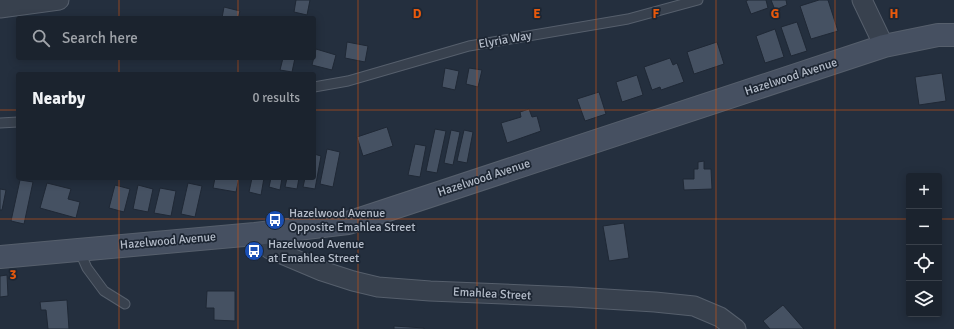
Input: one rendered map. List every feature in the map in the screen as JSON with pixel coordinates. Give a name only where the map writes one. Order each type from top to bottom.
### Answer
[{"type":"main road","name":"Hazelwood Avenue","points":[[0,257],[255,234],[348,223],[884,46],[938,35],[954,35]]},
{"type":"street","points":[[0,8],[59,0]]},
{"type":"street","points":[[862,0],[884,46]]},
{"type":"street","name":"Emahlea Street","points":[[255,234],[270,249],[322,271],[378,287],[430,291],[573,297],[694,306],[720,317],[736,329]]},
{"type":"lane","name":"Elyria Way","points":[[316,87],[348,81],[469,46],[628,19],[698,0]]},
{"type":"lane","points":[[0,123],[16,122]]},
{"type":"lane","points":[[78,249],[87,268],[104,292],[125,304]]},
{"type":"building","points":[[296,0],[310,0],[307,15],[294,12]]},
{"type":"building","points":[[766,0],[768,8],[751,14],[746,1]]},
{"type":"building","points":[[771,0],[786,0],[787,5],[775,10]]},
{"type":"building","points":[[819,0],[828,0],[838,31],[811,39],[800,6]]},
{"type":"building","points":[[224,7],[240,11],[239,16],[222,16]]},
{"type":"building","points":[[797,22],[807,51],[791,56],[781,27]]},
{"type":"building","points":[[775,29],[784,57],[765,63],[756,36]]},
{"type":"building","points":[[347,42],[368,46],[365,62],[345,58]]},
{"type":"building","points":[[717,42],[724,64],[694,74],[687,52]]},
{"type":"building","points":[[316,49],[336,55],[332,70],[312,65],[313,60],[316,60]]},
{"type":"building","points":[[670,58],[673,65],[677,63],[684,82],[661,90],[660,87],[652,90],[644,67]]},
{"type":"building","points":[[282,60],[295,60],[292,72],[280,70]]},
{"type":"building","points":[[445,68],[459,71],[455,90],[442,87]]},
{"type":"building","points":[[469,68],[482,70],[478,87],[466,84]]},
{"type":"building","points":[[942,73],[946,101],[919,105],[915,77]]},
{"type":"building","points":[[637,75],[643,95],[622,102],[616,82]]},
{"type":"building","points":[[599,92],[606,114],[585,121],[577,99]]},
{"type":"building","points":[[529,109],[532,117],[537,116],[541,131],[507,143],[501,123],[521,117],[520,112]]},
{"type":"building","points":[[387,127],[393,146],[363,156],[357,137]]},
{"type":"building","points":[[435,129],[446,131],[437,173],[426,171]]},
{"type":"building","points":[[451,130],[460,132],[453,165],[444,163]]},
{"type":"building","points":[[464,130],[473,132],[467,163],[457,161]]},
{"type":"building","points":[[415,144],[426,146],[420,177],[408,175]]},
{"type":"building","points":[[327,149],[340,152],[333,187],[320,184]]},
{"type":"building","points":[[316,155],[321,156],[315,189],[303,187],[305,180],[316,180]]},
{"type":"building","points":[[704,161],[704,169],[711,169],[712,189],[684,190],[683,179],[694,179],[694,169],[698,169],[698,162]]},
{"type":"building","points":[[20,180],[33,182],[24,224],[11,221]]},
{"type":"building","points":[[215,180],[239,180],[236,192],[213,188]]},
{"type":"building","points":[[252,180],[264,180],[261,195],[249,192]]},
{"type":"building","points":[[271,180],[282,180],[280,190],[269,187]]},
{"type":"building","points":[[287,180],[299,180],[297,189],[285,187]]},
{"type":"building","points":[[47,183],[71,189],[68,199],[80,202],[76,218],[40,208]]},
{"type":"building","points":[[188,183],[202,186],[195,217],[181,214]]},
{"type":"building","points":[[115,185],[130,189],[124,212],[109,208]]},
{"type":"building","points":[[138,185],[153,189],[148,212],[133,209]]},
{"type":"building","points":[[160,188],[176,191],[171,216],[154,213]]},
{"type":"building","points":[[0,189],[6,190],[2,210],[0,210]]},
{"type":"building","points":[[624,223],[629,258],[609,261],[603,226]]},
{"type":"building","points":[[7,275],[8,296],[0,297],[0,276]]},
{"type":"building","points":[[207,291],[235,291],[235,321],[214,320],[214,308],[206,308]]},
{"type":"building","points":[[67,300],[69,329],[48,329],[46,310],[41,310],[40,302]]},
{"type":"building","points":[[783,305],[804,329],[770,329],[763,321]]},
{"type":"building","points":[[394,326],[424,328],[424,329],[394,329]]},
{"type":"place","name":"Hazelwood Avenue Opposite Emahlea Street","points":[[275,220]]},
{"type":"place","name":"Hazelwood Avenue at Emahlea Street","points":[[254,251]]}]
